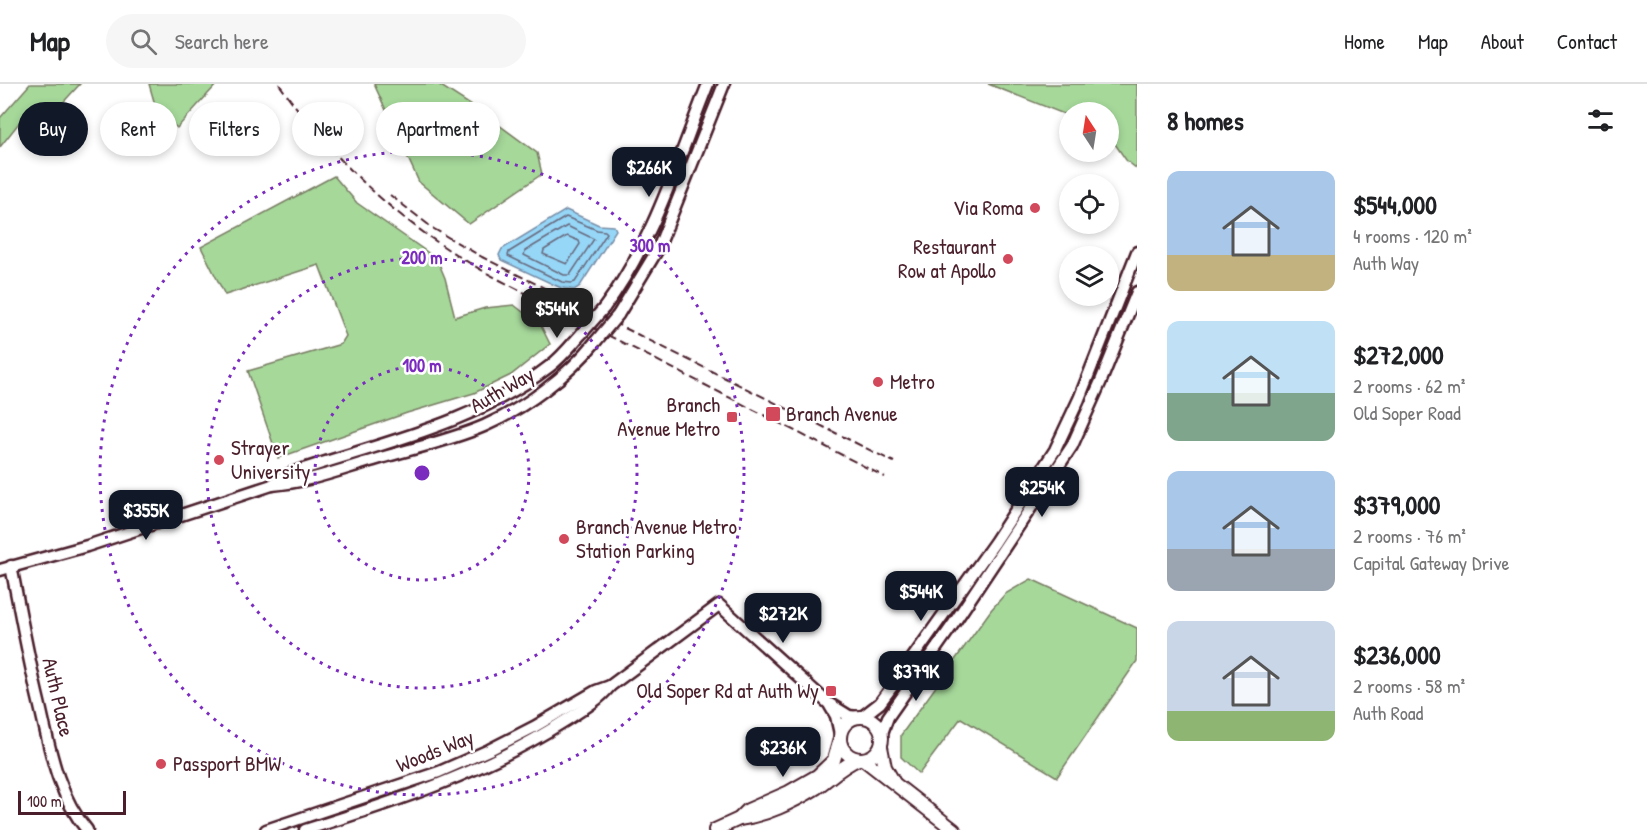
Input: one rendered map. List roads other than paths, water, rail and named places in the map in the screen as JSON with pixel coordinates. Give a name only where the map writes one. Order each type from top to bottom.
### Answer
[{"type":"main road","points":[[739,819],[748,810],[789,792],[817,776],[834,760],[846,723],[860,717],[873,720],[882,733],[881,747],[885,767],[900,788]]},
{"type":"main road","points":[[840,737],[843,750],[852,758],[861,759],[954,830]]},
{"type":"main road","points":[[715,830],[739,819],[751,818],[800,797],[845,765],[872,757],[881,747]]},
{"type":"street","name":"Auth Way","points":[[272,485],[300,470],[453,420],[490,404],[552,365],[604,308],[625,280],[666,195],[708,84]]},
{"type":"street","name":"Auth Way","points":[[5,568],[87,546],[272,485],[301,482],[434,443],[484,425],[514,409],[584,356],[618,315],[658,249],[724,84]]},
{"type":"street","points":[[882,733],[888,717],[954,623],[1051,458],[1068,424],[1137,252]]},
{"type":"street","points":[[1016,520],[1072,446],[1137,292]]},
{"type":"street","points":[[828,703],[849,716],[860,717],[880,703],[1001,543]]},
{"type":"street","name":"Auth Place","points":[[5,568],[51,754],[67,797],[87,830]]},
{"type":"street","name":"Woods Way","points":[[305,830],[405,798],[493,762],[537,739],[601,698],[610,686],[719,605],[828,703]]},
{"type":"street","name":"Woods Way","points":[[266,830],[439,772],[534,728],[596,691],[610,686]]},
{"type":"street","points":[[828,703],[836,716],[840,737]]},
{"type":"water","points":[[566,210],[599,225],[614,226],[616,230],[580,286],[574,290],[561,288],[501,260],[499,255],[502,249]]},
{"type":"railway","points":[[279,84],[325,143],[350,169],[376,194],[433,239],[496,278],[885,477]]},
{"type":"railway","points":[[390,195],[434,229],[482,257],[894,462]]},
{"type":"place","name":"Via Roma","points":[[1035,208]]},
{"type":"place","name":"Restaurant Row at Apollo","points":[[1008,259]]},
{"type":"place","name":"Metro","points":[[878,382]]},
{"type":"place","name":"Branch Avenue","points":[[773,414]]},
{"type":"place","name":"Branch Avenue Metro","points":[[732,417]]},
{"type":"place","name":"Strayer University","points":[[219,460]]},
{"type":"place","name":"Branch Avenue Metro Station Parking","points":[[564,539]]},
{"type":"place","name":"Old Soper Rd at Auth Wy","points":[[831,691]]},
{"type":"place","name":"Passport BMW","points":[[161,764]]}]
